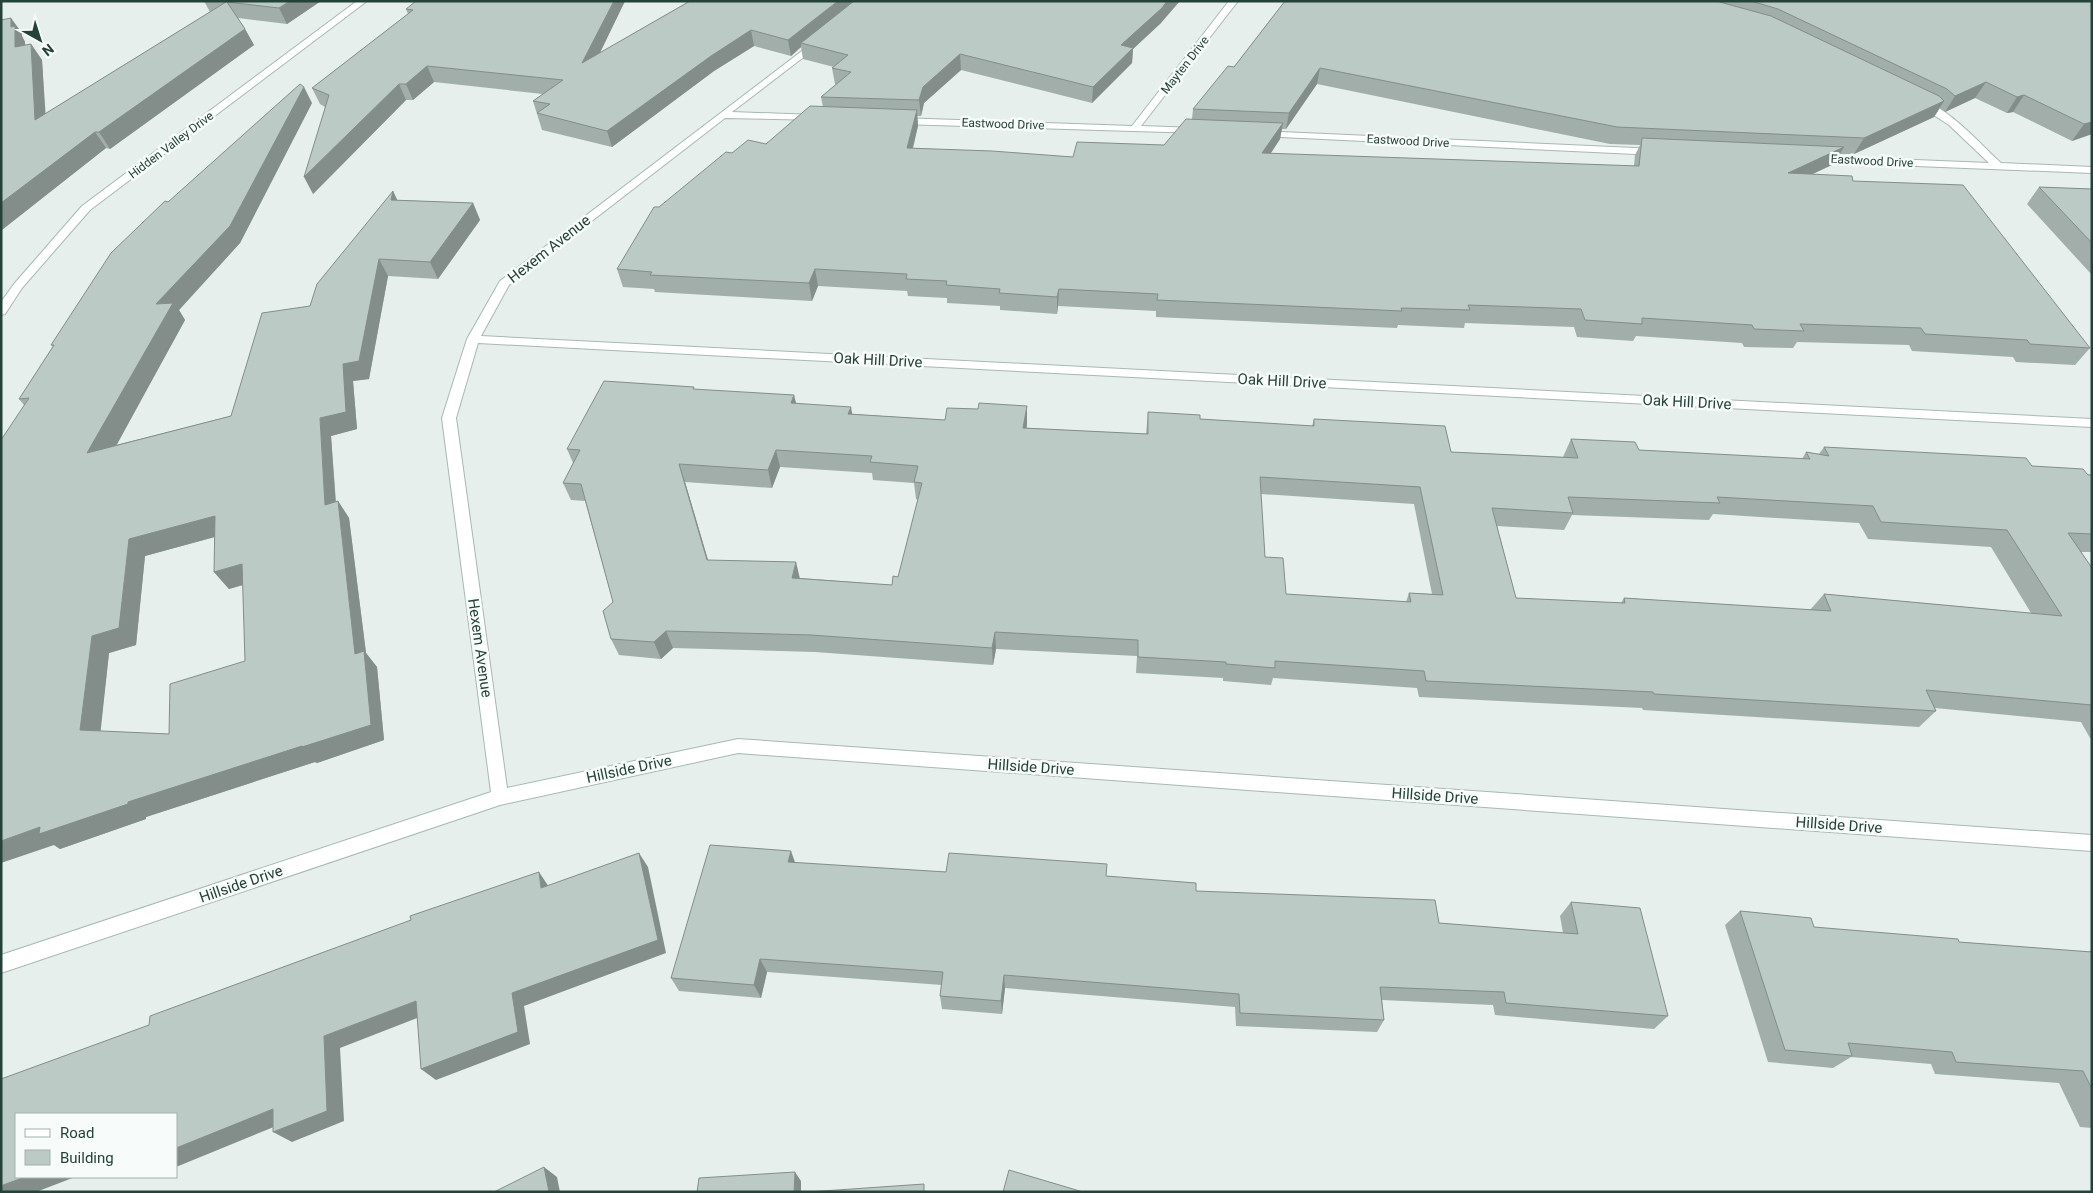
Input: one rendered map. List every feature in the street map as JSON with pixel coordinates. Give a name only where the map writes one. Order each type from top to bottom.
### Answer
[{"type":"street","name":"Hidden Valley Drive","points":[[1,311],[18,286],[86,208],[363,1]]},
{"type":"street","name":"Mayten Drive","points":[[1135,128],[1234,1]]},
{"type":"street","name":"Hexem Avenue","points":[[500,797],[449,418],[472,339],[504,282],[724,115],[832,30]]},
{"type":"street","points":[[1907,96],[1933,109],[1999,167]]},
{"type":"street","points":[[724,115],[832,118]]},
{"type":"street","name":"Eastwood Drive","points":[[890,120],[1204,132]]},
{"type":"street","name":"Eastwood Drive","points":[[1254,134],[1671,152]]},
{"type":"street","name":"Eastwood Drive","points":[[1810,158],[2092,170]]},
{"type":"street","points":[[1,287],[18,286]]},
{"type":"street","name":"Oak Hill Drive","points":[[472,339],[2092,423]]},
{"type":"street","name":"Hillside Drive","points":[[1,964],[500,797],[738,746],[2092,842]]},
{"type":"building","points":[[218,1],[290,1],[279,8],[227,2],[245,29],[99,132],[95,132],[1,203],[1,20],[11,18],[11,27],[15,26],[15,47],[31,44],[35,120],[226,2]]},
{"type":"building","points":[[416,1],[614,1],[582,63],[690,1],[838,1],[788,40],[751,30],[711,56],[607,131],[537,113],[550,104],[533,101],[563,80],[427,66],[406,84],[399,84],[304,177],[329,95],[312,88],[413,10],[406,9]]},
{"type":"building","points":[[854,1],[1167,1],[1162,8],[1121,45],[1133,48],[1093,87],[960,54],[923,87],[919,100],[821,97],[851,72],[832,68],[848,55],[801,43]]},
{"type":"building","points":[[1285,1],[1716,1],[1771,16],[1939,96],[1944,101],[1864,138],[1617,127],[1320,68],[1289,113],[1193,109],[1228,66],[1234,67]]},
{"type":"building","points":[[1751,1],[2092,1],[2092,122],[2084,124],[2024,95],[2017,97],[1986,82],[1955,96],[1947,89],[1778,9]]},
{"type":"building","points":[[300,84],[304,87],[230,226],[156,304],[173,303],[87,453],[231,416],[262,313],[310,306],[317,284],[393,191],[391,200],[473,203],[430,262],[379,259],[359,361],[343,364],[346,412],[320,418],[325,505],[338,501],[355,654],[364,651],[371,725],[128,802],[128,804],[39,834],[40,827],[1,841],[1,440],[29,398],[19,399],[54,345],[51,345],[111,253],[165,201],[168,202]],"holes":[[[215,516],[214,572],[242,564],[245,661],[170,684],[169,734],[80,730],[92,636],[119,628],[129,539]]]},
{"type":"building","points":[[810,106],[917,110],[907,148],[992,151],[1073,157],[1077,142],[1164,145],[1186,119],[1283,123],[1262,153],[1639,166],[1642,138],[1844,147],[1788,173],[1852,176],[1853,181],[1963,185],[2090,348],[2030,344],[2027,340],[1925,334],[1921,328],[1800,324],[1804,331],[1754,329],[1752,325],[1642,318],[1642,324],[1585,320],[1581,309],[1468,305],[1470,310],[1401,308],[1402,311],[1157,300],[1158,294],[1059,289],[1057,297],[999,293],[1000,289],[946,285],[947,281],[906,279],[907,274],[815,269],[809,283],[650,275],[652,272],[617,269],[654,207],[659,207],[726,152],[732,153],[748,140],[766,144]]},
{"type":"building","points":[[2039,187],[2092,189],[2092,243]]},
{"type":"building","points":[[604,381],[794,395],[791,403],[851,407],[848,414],[945,420],[947,408],[978,409],[979,403],[1027,406],[1023,428],[1148,434],[1148,412],[1200,415],[1200,419],[1314,426],[1314,419],[1445,426],[1451,452],[1578,458],[1571,439],[1635,442],[1639,450],[1810,459],[1806,452],[1829,456],[1824,447],[2026,458],[2032,466],[2083,469],[2088,475],[2092,475],[2092,534],[2068,533],[2092,568],[2092,705],[1926,690],[1936,711],[1654,694],[1653,692],[1426,681],[1424,671],[1275,661],[1275,668],[1226,664],[1226,662],[1138,657],[1138,640],[995,632],[992,648],[811,635],[666,631],[654,642],[611,639],[603,611],[613,602],[581,484],[563,483],[580,450],[567,449]],"holes":[[[776,450],[872,456],[870,462],[918,466],[914,482],[922,483],[898,577],[893,576],[892,585],[792,578],[796,562],[707,560],[679,464],[768,470]],[[1260,477],[1420,487],[1443,595],[1409,593],[1411,602],[1286,594],[1283,558],[1265,557]],[[1568,497],[1720,503],[1717,497],[1873,506],[1881,522],[2007,530],[2062,616],[1824,594],[1831,611],[1624,598],[1625,603],[1516,598],[1492,508],[1573,513]]]},
{"type":"building","points":[[710,845],[791,851],[788,862],[946,872],[949,853],[1107,864],[1106,876],[1196,883],[1196,891],[1435,900],[1439,923],[1578,934],[1571,902],[1640,908],[1668,1016],[1506,1003],[1504,992],[1380,987],[1384,1020],[1240,1013],[1239,994],[1004,975],[1001,1001],[940,996],[943,972],[760,959],[754,985],[671,978]]},
{"type":"building","points":[[639,853],[658,940],[512,993],[518,1032],[421,1069],[416,1001],[324,1036],[327,1111],[273,1132],[273,1109],[178,1147],[178,1113],[15,1113],[15,1178],[22,1178],[3,1185],[1,1192],[1,1079],[149,1025],[150,1016],[411,920],[410,916],[539,872],[541,888]]},
{"type":"building","points":[[1740,911],[1811,918],[1814,927],[1958,939],[1959,942],[2092,952],[2092,1089],[2083,1071],[1956,1062],[1952,1052],[1848,1043],[1852,1056],[1785,1050]]},
{"type":"building","points":[[544,1167],[549,1192],[494,1192]]},
{"type":"building","points":[[1009,1170],[1083,1192],[1003,1192]]},
{"type":"building","points":[[795,1172],[794,1192],[697,1192],[699,1178]]},
{"type":"building","points":[[924,1184],[924,1192],[808,1192]]}]
